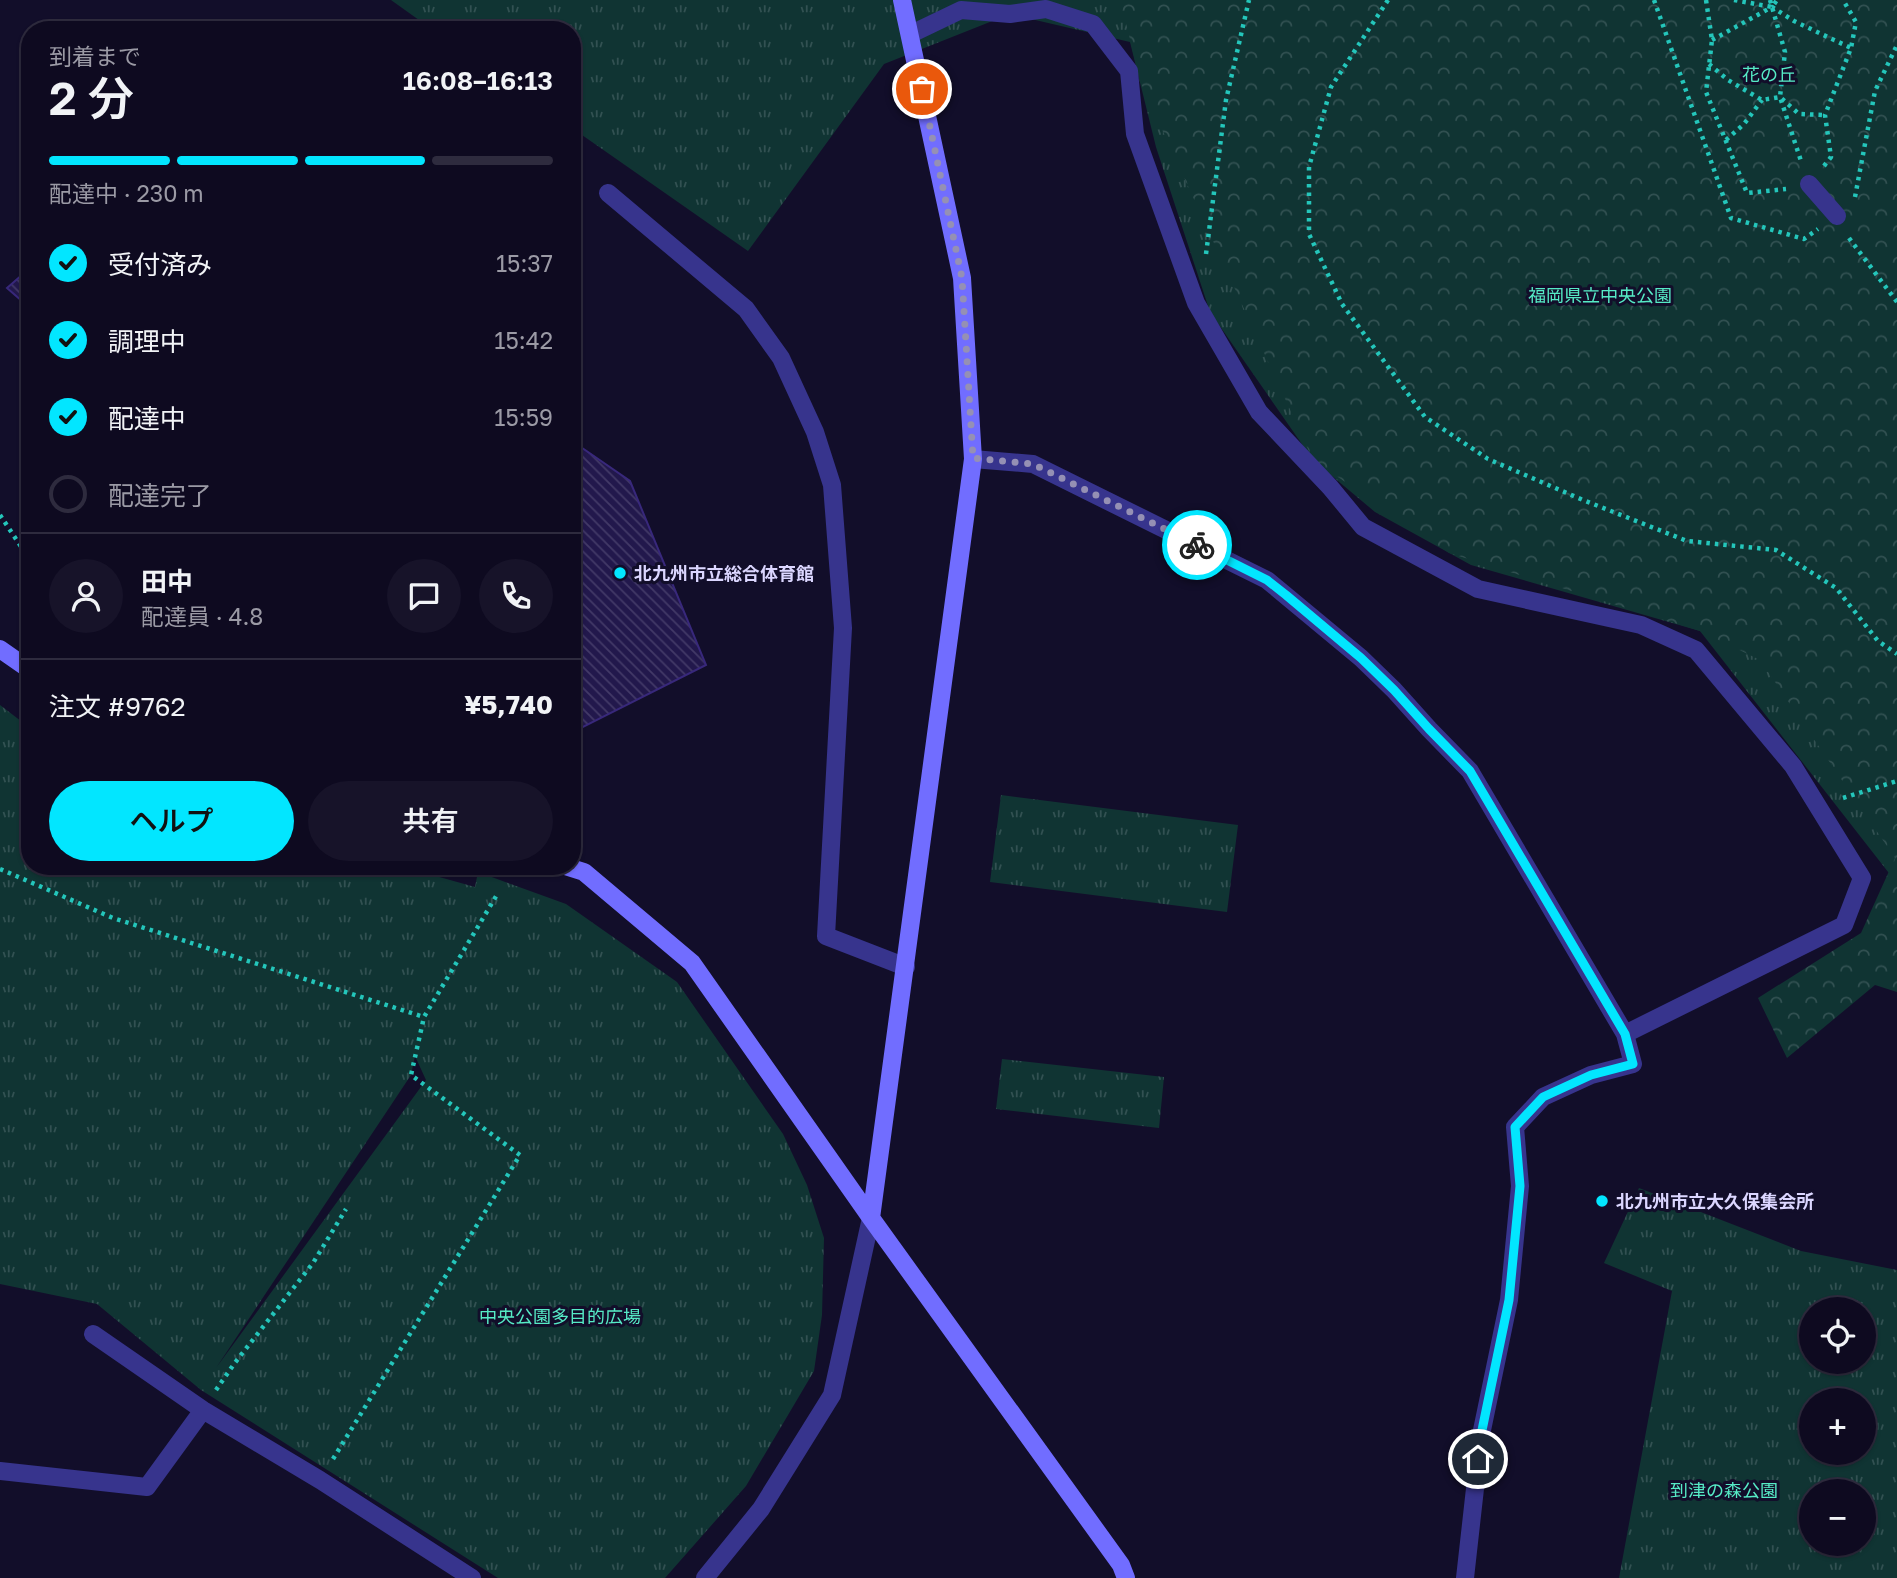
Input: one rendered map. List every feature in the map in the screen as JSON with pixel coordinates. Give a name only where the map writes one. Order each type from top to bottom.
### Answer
[{"type":"street","points":[[705,1578],[761,1509],[832,1395],[871,1218],[973,458],[962,278],[902,0]]},
{"type":"street","points":[[911,34],[912,0]]},
{"type":"street","points":[[911,34],[961,10],[1010,14],[1046,9],[1093,24],[1129,71],[1135,134],[1196,303],[1259,412],[1330,487],[1363,527],[1478,589],[1641,625],[1696,650],[1793,766],[1862,878],[1844,925],[1625,1034]]},
{"type":"street","points":[[1809,184],[1837,216]]},
{"type":"street","points":[[608,193],[746,309],[781,358],[815,432],[832,485],[843,628],[826,936],[906,967]]},
{"type":"street","points":[[973,458],[1033,464],[1267,580],[1361,658],[1470,771],[1625,1034],[1633,1064],[1591,1075],[1543,1097],[1515,1127],[1520,1186],[1509,1300],[1481,1435],[1465,1578]]},
{"type":"street","points":[[0,649],[21,664]]},
{"type":"street","points":[[581,871],[692,962],[871,1218],[1121,1565],[1126,1578]]},
{"type":"street","points":[[93,1334],[203,1410],[320,1480],[472,1578]]},
{"type":"street","points":[[0,1471],[147,1486],[203,1410]]},
{"type":"path","points":[[1205,261],[1226,100],[1249,0]]},
{"type":"path","points":[[1388,0],[1331,87],[1309,167],[1309,234],[1342,304],[1425,417],[1488,459],[1687,541],[1776,550],[1836,588],[1878,641],[1897,654]]},
{"type":"path","points":[[1654,0],[1731,218],[1804,239],[1854,205],[1875,91],[1897,45]]},
{"type":"path","points":[[1706,0],[1712,40],[1706,92],[1747,193],[1778,191],[1809,184],[1831,157],[1825,115],[1851,48],[1856,22],[1843,0]]},
{"type":"path","points":[[1734,0],[1772,7],[1794,21],[1851,48]]},
{"type":"path","points":[[1770,0],[1785,52],[1780,97],[1809,184]]},
{"type":"path","points":[[1712,40],[1772,7],[1777,0]]},
{"type":"path","points":[[1709,64],[1728,80],[1762,100],[1780,97]]},
{"type":"path","points":[[1780,97],[1799,114],[1825,115]]},
{"type":"path","points":[[1726,140],[1744,124],[1762,100]]},
{"type":"path","points":[[1837,216],[1854,248],[1897,302]]},
{"type":"path","points":[[0,515],[21,546]]},
{"type":"path","points":[[1839,800],[1897,781]]},
{"type":"path","points":[[0,869],[113,918],[424,1017]]},
{"type":"path","points":[[320,1480],[520,1155],[411,1075],[424,1017],[498,893]]},
{"type":"path","points":[[203,1410],[234,1364],[313,1264],[346,1209]]},
{"type":"green space","name":"福岡県立中央公園","points":[[391,0],[1897,0],[1897,891],[1892,877],[1700,631],[1471,565],[1375,512],[1313,460],[1210,312],[1156,147],[1130,42],[1010,14],[884,64],[748,251],[581,134],[581,21],[420,21]]},
{"type":"green space","name":"福岡県立中央公園","points":[[1098,0],[1897,0],[1897,992],[1875,985],[1787,1058],[1758,998],[1861,933],[1895,858],[1760,660],[1700,631],[1449,553],[1313,460],[1140,81],[1125,19]]},
{"type":"green space","name":"中央公園多目的広場","points":[[0,705],[21,721],[21,875],[432,875],[475,887],[477,875],[486,875],[566,904],[677,982],[783,1134],[807,1185],[824,1238],[822,1315],[814,1371],[746,1486],[665,1578],[498,1578],[201,1390],[97,1304],[0,1284]],"holes":[[[415,1056],[426,1080],[216,1368],[411,1075]]]},
{"type":"green space","points":[[1001,795],[1238,825],[1227,912],[990,882]]},
{"type":"green space","points":[[1002,1059],[1164,1077],[1159,1128],[996,1109]]},
{"type":"green space","name":"到津の森公園","points":[[1639,1188],[1801,1251],[1897,1270],[1897,1578],[1619,1578],[1672,1291],[1604,1263]]},
{"type":"building","points":[[21,276],[21,300],[7,288]]},
{"type":"building","name":"北九州市立総合体育館","points":[[581,447],[630,481],[706,665],[581,728]]},
{"type":"way so far","points":[[922,89],[962,278],[973,458],[1033,464],[1197,545]]},
{"type":"place","name":"北九州市立総合体育館","points":[[620,573]]},
{"type":"place","name":"北九州市立大久保集会所","points":[[1602,1201]]},
{"type":"route","points":[[1197,545],[1267,580],[1286,595],[1361,658],[1470,771],[1625,1034],[1633,1064],[1591,1075],[1543,1097],[1515,1127],[1520,1186],[1509,1300],[1478,1459]]},
{"type":"park label","name":"花の丘","points":[[1769,74]]}]
